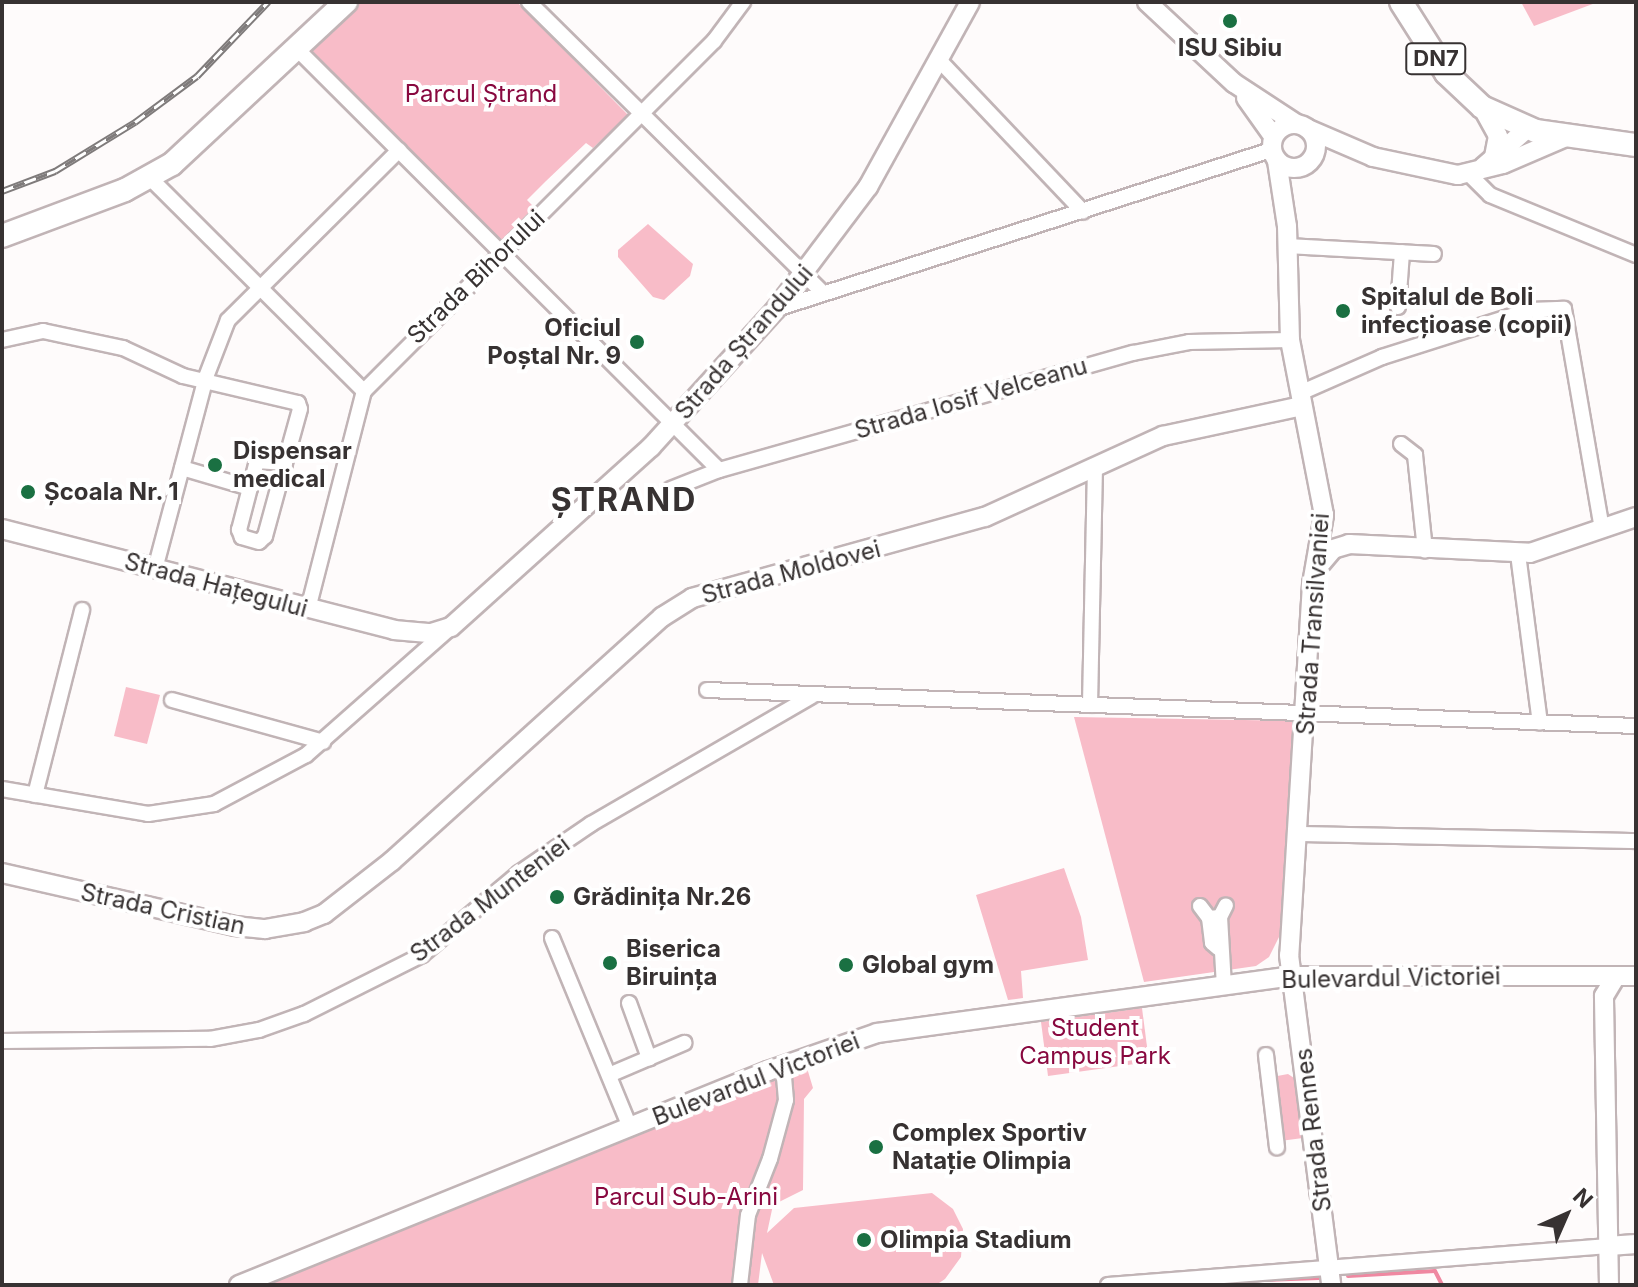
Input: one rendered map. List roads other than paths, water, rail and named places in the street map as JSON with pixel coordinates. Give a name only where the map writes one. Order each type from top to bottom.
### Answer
[{"type":"main road","points":[[2,236],[150,178],[205,138],[299,51],[346,2]]},
{"type":"main road","name":"DN7","points":[[1401,2],[1446,73],[1482,107],[1528,128],[1566,137],[1636,145]]},
{"type":"street","name":"Strada Bihorului","points":[[364,391],[729,26],[743,2]]},
{"type":"street","name":"Strada Ștrandului","points":[[2,789],[148,814],[195,808],[260,783],[323,742],[672,426],[776,309],[868,187],[970,2]]},
{"type":"street","points":[[1147,2],[1234,83],[1301,126],[1373,157],[1433,173],[1481,166],[1566,137]]},
{"type":"street","points":[[539,5],[642,115],[802,277],[822,292]]},
{"type":"street","points":[[299,51],[719,470]]},
{"type":"street","points":[[939,60],[1083,212]]},
{"type":"street","points":[[1234,83],[1274,149],[1290,168],[1334,154],[1373,157]]},
{"type":"street","points":[[1481,166],[1498,136],[1482,107]]},
{"type":"street","points":[[776,309],[1274,149],[1301,126]]},
{"type":"street","name":"Strada Transilvaniei","points":[[1287,226],[1316,141],[1301,126]]},
{"type":"street","points":[[1481,166],[1528,128]]},
{"type":"street","name":"Strada Transilvaniei","points":[[1274,149],[1287,226],[1290,340],[1324,505],[1314,572],[1289,955],[1293,976]]},
{"type":"street","points":[[155,569],[205,382],[228,320],[256,287],[399,150]]},
{"type":"street","points":[[1481,166],[1498,199],[1636,255]]},
{"type":"street","points":[[150,178],[256,287],[364,391],[308,609]]},
{"type":"street","points":[[1287,246],[1434,254]]},
{"type":"street","points":[[1398,307],[1402,252]]},
{"type":"street","points":[[1301,399],[1382,357],[1530,310],[1564,309],[1602,529]]},
{"type":"street","points":[[2,340],[43,331],[123,348],[157,368],[300,405],[285,463],[259,542],[242,537],[239,530],[260,458],[285,463]]},
{"type":"street","name":"Strada Iosif Velceanu","points":[[671,489],[719,470],[1157,347],[1290,340]]},
{"type":"street","name":"Strada Moldovei","points":[[324,914],[417,839],[677,606],[722,588],[950,529],[1022,503],[1173,432],[1301,399]]},
{"type":"street","points":[[1401,444],[1415,455],[1425,550]]},
{"type":"street","points":[[182,468],[250,488]]},
{"type":"street","points":[[1090,705],[1095,468]]},
{"type":"street","points":[[1324,505],[1349,544]]},
{"type":"street","points":[[1314,572],[1333,549],[1349,544],[1518,554],[1636,517]]},
{"type":"street","name":"Strada Hațegului","points":[[2,529],[308,609],[431,633]]},
{"type":"street","points":[[1518,554],[1540,723]]},
{"type":"street","points":[[35,795],[82,610]]},
{"type":"street","name":"Strada Ștrandului","points":[[431,633],[451,627]]},
{"type":"street","points":[[707,690],[1307,716],[1636,726]]},
{"type":"street","name":"Strada Munteniei","points":[[2,1041],[210,1039],[259,1030],[347,996],[422,955],[519,873],[720,746],[813,696]]},
{"type":"street","points":[[172,700],[323,742]]},
{"type":"street","points":[[1297,834],[1636,841]]},
{"type":"street","name":"Strada Cristian","points":[[2,873],[251,928],[287,927],[324,914]]},
{"type":"street","points":[[1213,912],[1212,943],[1218,948],[1224,986]]},
{"type":"street","points":[[552,938],[630,1127]]},
{"type":"street","name":"Bulevardul Victoriei","points":[[239,1285],[630,1127],[877,1033],[1293,976],[1636,976]]},
{"type":"street","name":"Strada Rennes","points":[[1293,976],[1331,1285]]},
{"type":"street","points":[[1609,1285],[1604,996],[1615,978]]},
{"type":"street","points":[[629,1003],[649,1058]]},
{"type":"street","points":[[609,1075],[684,1043]]},
{"type":"street","points":[[1266,1055],[1277,1147]]},
{"type":"street","points":[[740,1285],[748,1215],[770,1159],[786,1100],[784,1077]]},
{"type":"street","points":[[1108,1285],[1328,1266],[1439,1262],[1636,1244]]},
{"type":"waterway","points":[[1348,1276],[1435,1271],[1442,1285]]},
{"type":"waterway","points":[[1264,1280],[1319,1278]]},
{"type":"railway","points":[[2,191],[55,171],[135,122],[197,76],[268,2]]},
{"type":"place","name":"ISU Sibiu","points":[[1230,21]]},
{"type":"place","name":"Spitalul de Boli infecțioase (copii)","points":[[1343,311]]},
{"type":"place","name":"Oficiul Poștal Nr. 9","points":[[637,342]]},
{"type":"place","name":"Dispensar medical","points":[[215,465]]},
{"type":"place","name":"Școala Nr. 1","points":[[28,492]]},
{"type":"place","name":"Grădinița Nr.26","points":[[557,897]]},
{"type":"place","name":"Biserica Biruința","points":[[610,963]]},
{"type":"place","name":"Global gym","points":[[846,965]]},
{"type":"place","name":"Complex Sportiv Natație Olimpia","points":[[876,1147]]},
{"type":"place","name":"Olimpia Stadium","points":[[864,1240]]},
{"type":"district","name":"ȘTRAND","points":[[624,500]]},
{"type":"park label","name":"Parcul Ștrand","points":[[481,94]]},
{"type":"park label","name":"Student Campus Park","points":[[1095,1042]]},
{"type":"park label","name":"Parcul Sub-Arini","points":[[686,1197]]}]
